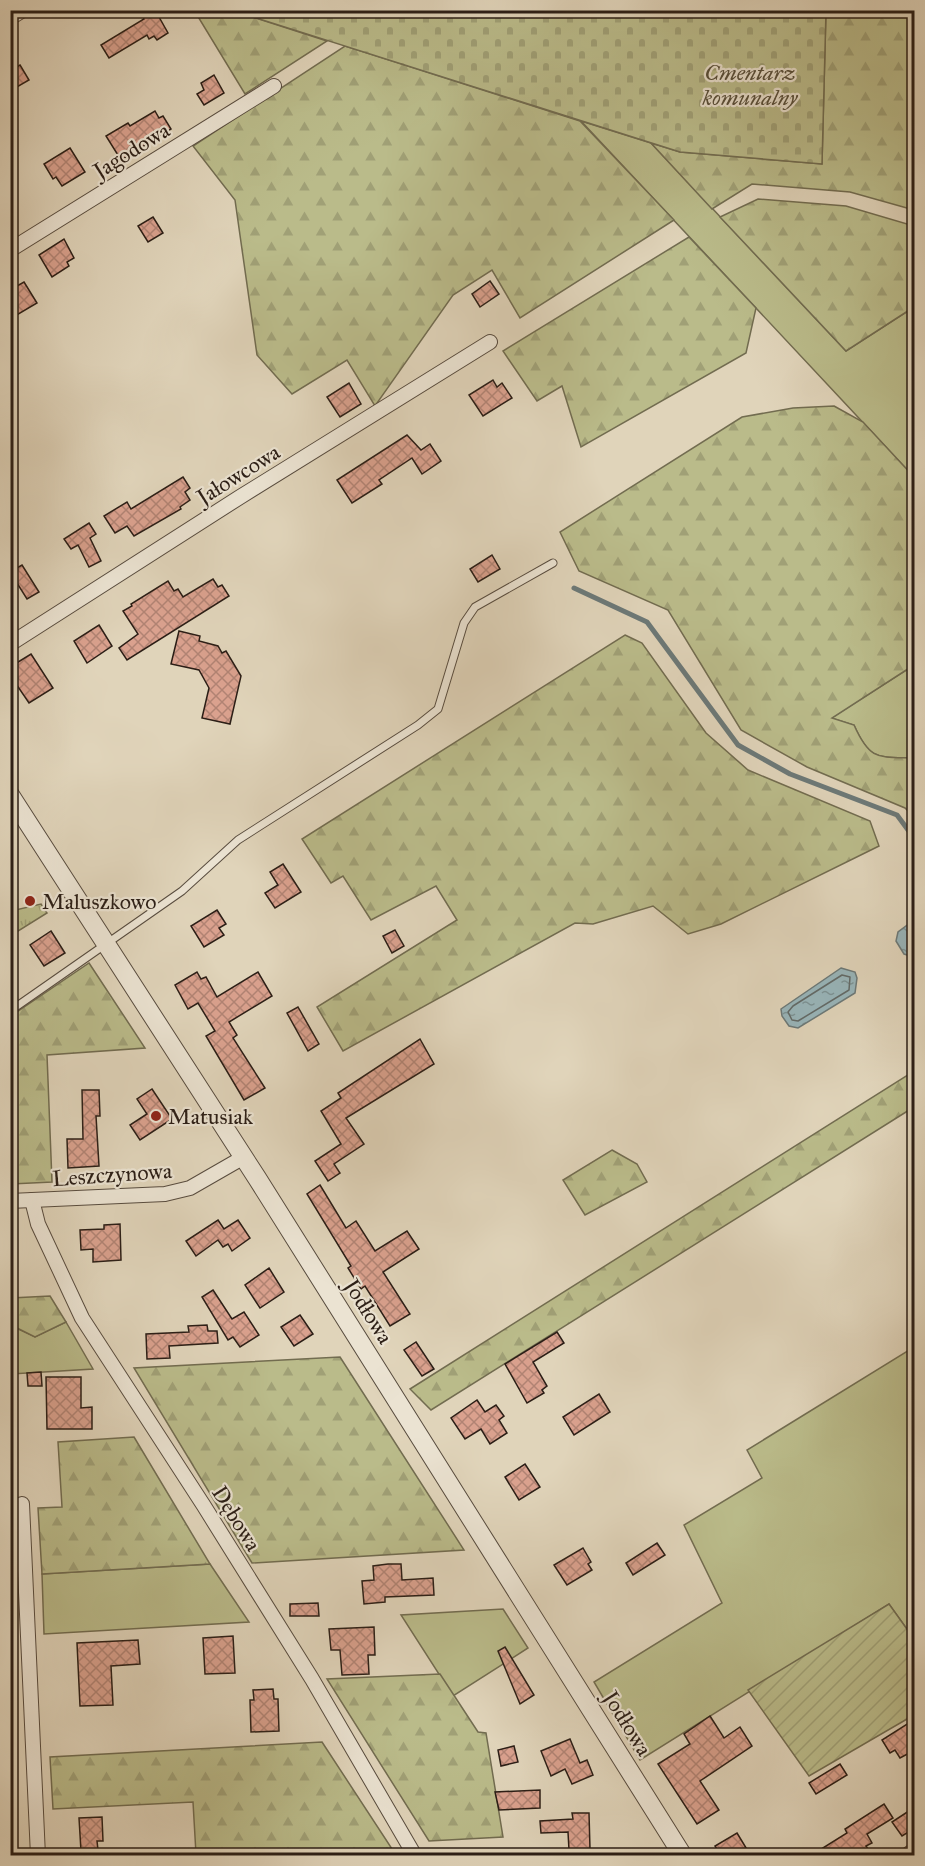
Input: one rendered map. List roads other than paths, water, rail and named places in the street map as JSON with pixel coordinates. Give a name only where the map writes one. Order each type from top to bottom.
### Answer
[{"type":"street","points":[[10,18],[22,10]]},
{"type":"street","name":"Jagodowa","points":[[10,250],[274,86]]},
{"type":"street","name":"Jałowcowa","points":[[10,644],[240,497],[490,342]]},
{"type":"street","name":"Jodłowa","points":[[10,795],[244,1157],[683,1856]]},
{"type":"street","name":"Leszczynowa","points":[[10,1201],[165,1194],[190,1188],[244,1157]]},
{"type":"street","name":"Dębowa","points":[[32,1200],[38,1224],[82,1318],[204,1506],[312,1679],[415,1856]]},
{"type":"street","points":[[22,1504],[38,1856]]},
{"type":"street","points":[[906,1856],[915,1850]]},
{"type":"lane","points":[[10,1011],[182,891],[237,840],[418,725],[438,709],[464,622],[476,607],[553,563]]},
{"type":"water","points":[[914,920],[914,957],[904,954],[896,941],[898,932]]},
{"type":"water","points":[[841,968],[855,972],[857,978],[855,993],[798,1028],[789,1026],[782,1016],[781,1009]]},
{"type":"waterway","points":[[574,588],[647,622],[738,745],[790,774],[897,815],[914,838]]},
{"type":"place","name":"Maluszkowo","points":[[30,901]]},
{"type":"place","name":"Matusiak","points":[[156,1116]]},
{"type":"park label","name":"Cmentarz komunalny","points":[[750,84]]}]
